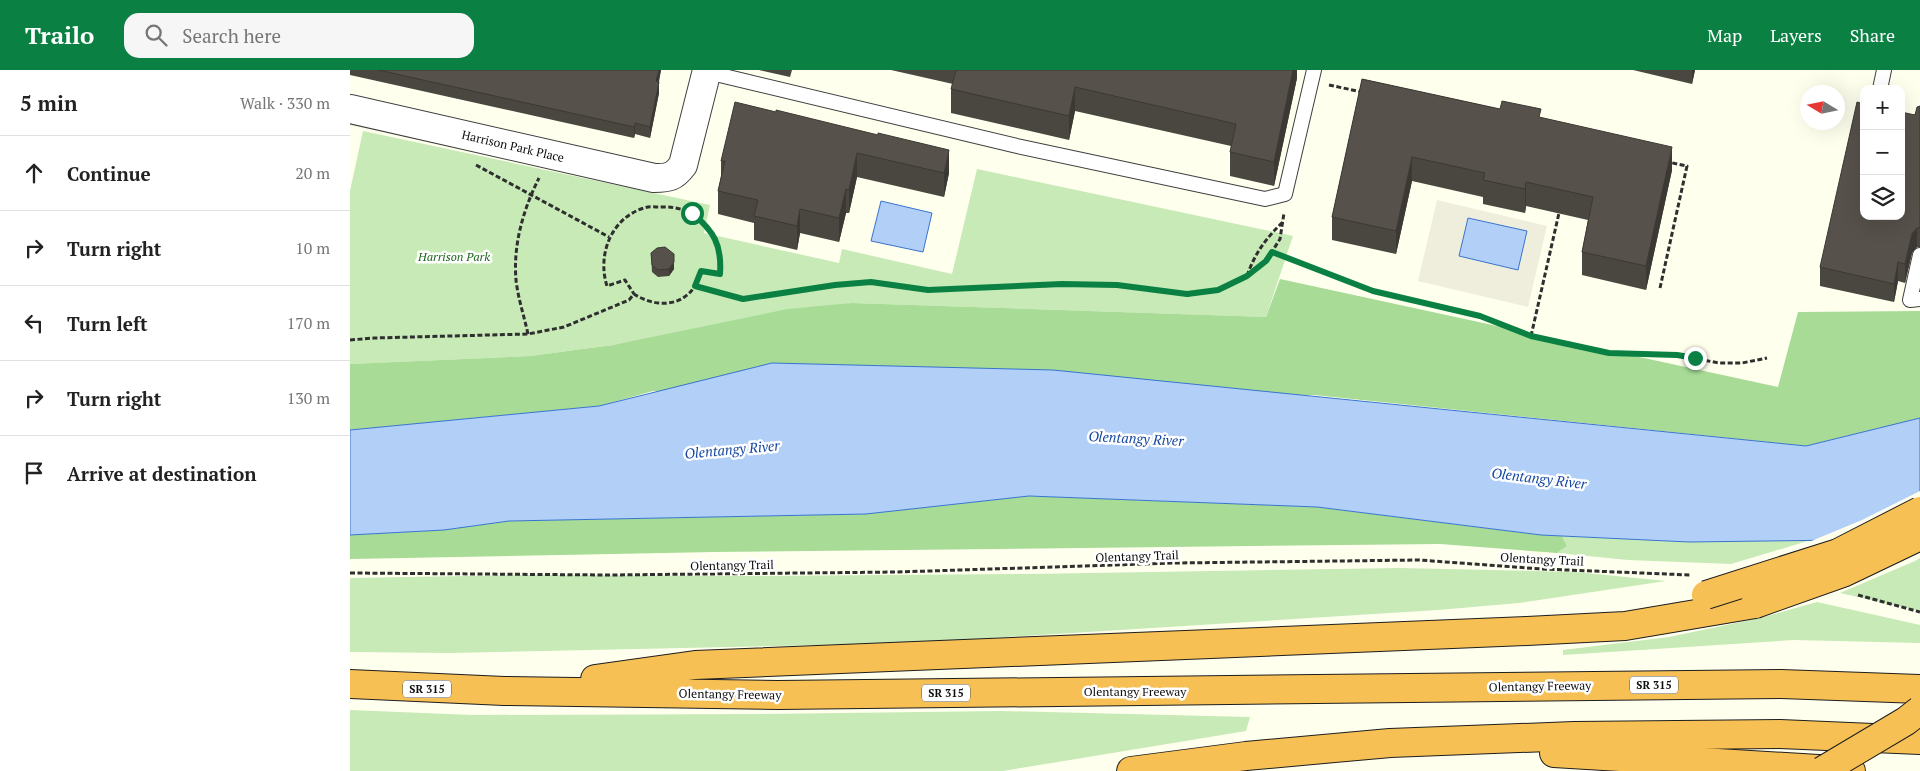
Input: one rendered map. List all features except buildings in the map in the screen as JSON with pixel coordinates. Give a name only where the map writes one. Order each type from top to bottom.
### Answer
[{"type":"highway","points":[[1527,631],[1699,585],[1838,553],[1920,511]]},
{"type":"highway","points":[[504,691],[695,665],[1625,626],[1755,604],[1845,572],[1920,536]]},
{"type":"highway","name":"Olentangy Freeway","points":[[350,684],[504,691],[778,695],[1781,684],[1920,689]]},
{"type":"highway","points":[[1822,771],[1906,721],[1920,710]]},
{"type":"highway","points":[[1131,771],[1246,756],[1390,743],[1574,736],[1780,734],[1920,740]]},
{"type":"highway","points":[[1390,743],[1852,771]]},
{"type":"street","name":"Harrison Park Place","points":[[350,109],[654,178],[665,178],[676,175],[684,165],[707,71]]},
{"type":"lane","points":[[707,71],[994,141],[1265,200],[1285,194],[1314,70]]},
{"type":"lane","points":[[1881,85],[1884,70]]},
{"type":"lane","points":[[1920,255],[1910,300],[1920,299]]},
{"type":"path","points":[[1314,70],[1322,83],[1371,94]]},
{"type":"path","points":[[1659,159],[1686,166],[1660,288]]},
{"type":"path","points":[[471,163],[610,237]]},
{"type":"path","points":[[528,334],[516,281],[516,253],[520,226],[530,195],[539,178]]},
{"type":"path","points":[[695,286],[743,299],[835,285],[871,282],[928,290],[1062,284],[1117,285],[1187,294],[1218,290],[1247,276],[1266,261],[1280,239],[1284,221],[1285,194]]},
{"type":"path","points":[[674,206],[692,213],[705,224],[717,242],[721,263],[720,274],[701,271],[695,286],[684,296],[672,303],[659,304],[644,301],[634,294],[625,280],[607,286],[603,265],[610,237],[623,220],[645,207],[674,206]]},
{"type":"path","points":[[1531,336],[1559,214]]},
{"type":"path","points":[[1247,276],[1254,258],[1266,238],[1284,221]]},
{"type":"path","points":[[1272,252],[1373,291],[1480,316],[1531,336],[1609,353],[1677,355],[1719,363],[1742,363],[1767,358]]},
{"type":"path","points":[[350,340],[528,334],[564,327],[629,300],[634,294]]},
{"type":"path","name":"Olentangy Trail","points":[[350,573],[608,575],[898,572],[1176,564],[1419,560],[1542,568],[1699,585]]},
{"type":"path","points":[[1850,592],[1920,612]]},
{"type":"green space","name":"Harrison Park","points":[[363,131],[710,205],[704,233],[839,263],[842,249],[952,274],[977,169],[1293,236],[1266,317],[852,303],[613,345],[530,356],[350,364],[350,191]]},
{"type":"green space","points":[[1280,279],[1778,387],[1798,312],[1920,311],[1920,418],[1806,446],[1314,395],[653,391],[599,406],[350,430],[350,364],[530,356],[613,345],[788,309],[852,303],[1266,317]]},
{"type":"green space","points":[[1029,496],[1317,507],[1562,536],[1567,546],[1557,553],[1440,544],[714,552],[350,559],[350,535],[444,530],[509,521],[866,514]]},
{"type":"green space","points":[[1562,536],[1689,542],[1811,540],[1731,564],[1628,560],[1557,553],[1567,546]]},
{"type":"green space","points":[[1920,558],[1920,611],[1840,593],[1915,561]]},
{"type":"green space","points":[[1400,568],[1576,572],[1666,581],[1519,603],[1438,610],[910,643],[450,653],[350,652],[350,578],[523,575],[1030,574]]},
{"type":"green space","points":[[1817,602],[1920,625],[1920,643],[1794,640],[1563,655],[1563,650],[1669,637],[1760,618]]},
{"type":"green space","points":[[350,710],[472,715],[1001,711],[1250,717],[1246,731],[1003,771],[350,771]]},
{"type":"shaded area","points":[[1437,200],[1547,226],[1528,307],[1418,281]]},
{"type":"water","points":[[881,201],[932,213],[923,252],[871,241]]},
{"type":"water","points":[[1468,218],[1527,231],[1518,270],[1459,256]]},
{"type":"water","name":"Olentangy River","points":[[772,363],[1053,370],[1806,446],[1920,418],[1920,539],[1689,542],[1541,535],[1317,507],[1029,496],[866,514],[509,521],[444,530],[350,535],[350,430],[599,406]]},
{"type":"pier","points":[[1920,491],[1920,541],[1809,542],[1862,520]]},
{"type":"route","points":[[692,213],[705,224],[717,242],[721,263],[720,274],[701,271],[695,286],[743,299],[835,285],[871,282],[928,290],[1062,284],[1117,285],[1187,294],[1218,290],[1247,276],[1266,261],[1272,252],[1373,291],[1480,316],[1531,336],[1609,353],[1677,355],[1695,358]]}]
